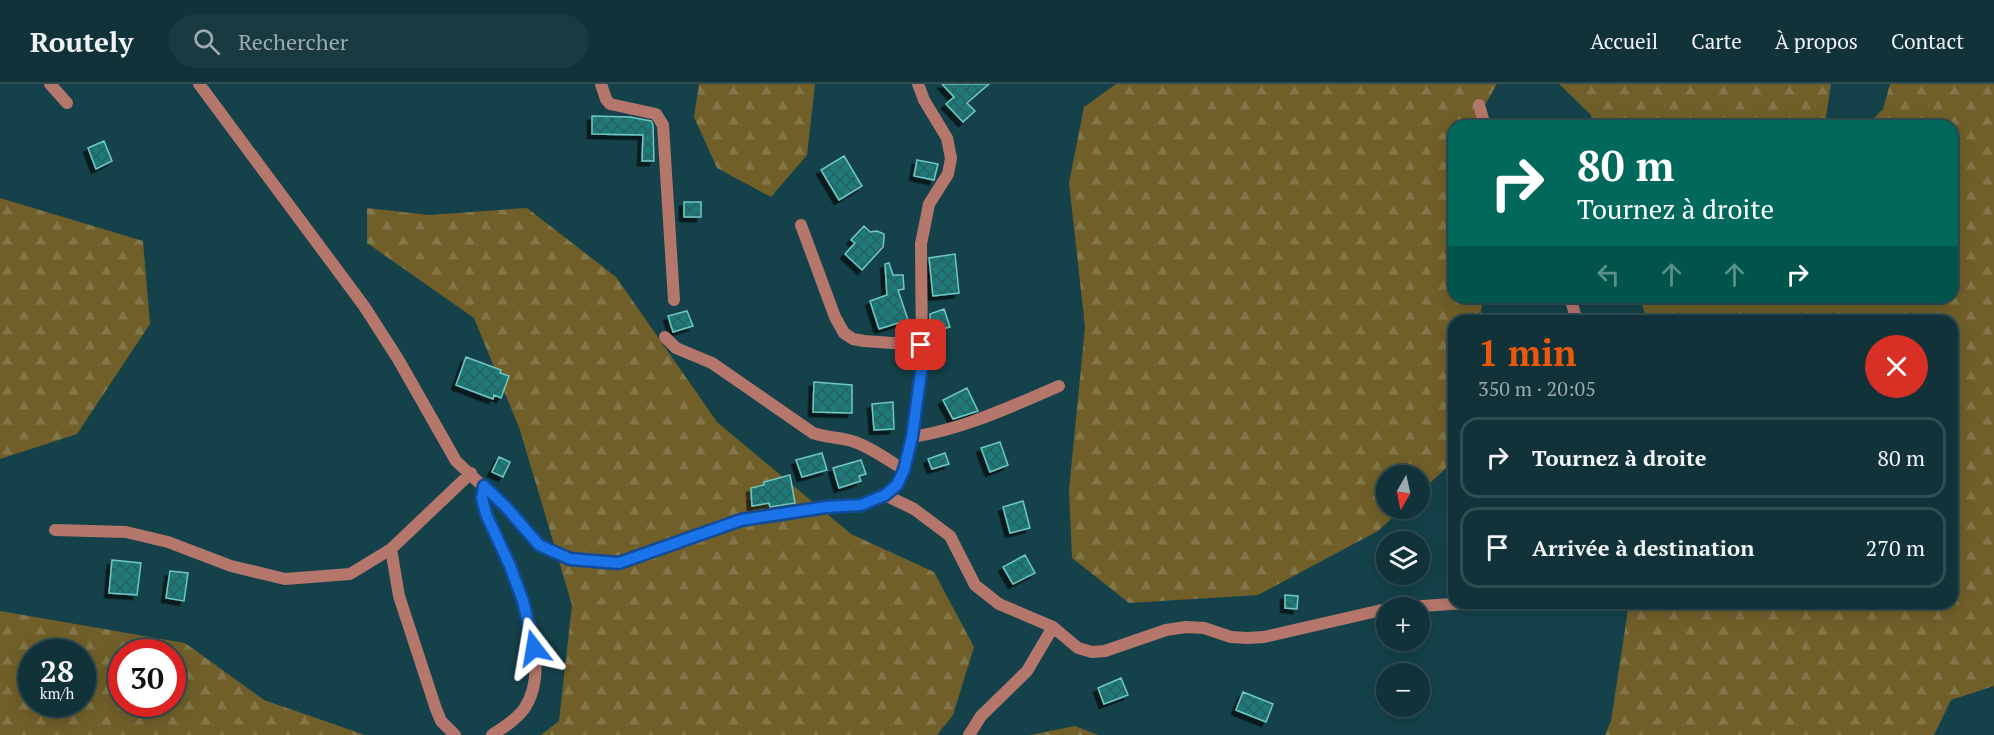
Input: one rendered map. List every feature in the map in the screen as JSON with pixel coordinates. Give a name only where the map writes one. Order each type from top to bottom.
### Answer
[{"type":"street","points":[[50,84],[67,103]]},
{"type":"street","points":[[198,84],[364,306],[398,359],[456,461],[506,507],[539,545],[570,559],[619,563],[741,520],[826,507],[861,505],[885,495],[897,485],[904,470],[912,437],[922,365],[921,244],[929,204],[948,174],[951,158],[947,138],[924,100],[918,84]]},
{"type":"street","points":[[601,84],[610,104],[656,114],[663,125],[675,300]]},
{"type":"street","points":[[1479,105],[1483,120]]},
{"type":"street","points":[[801,225],[835,317],[844,333],[853,339],[864,341],[921,345]]},
{"type":"street","points":[[665,337],[676,348],[712,363],[813,433],[854,442],[869,448],[904,470]]},
{"type":"street","points":[[912,437],[962,426],[1059,386]]},
{"type":"street","points":[[55,530],[126,532],[168,542],[231,566],[285,579],[350,574],[391,549],[471,473]]},
{"type":"street","points":[[484,486],[482,498],[486,514],[523,601],[536,660],[531,694],[524,708],[513,721],[492,735]]},
{"type":"street","points":[[885,495],[914,509],[950,536],[975,585],[999,604],[1053,627],[1078,648],[1092,652],[1104,651],[1166,630],[1186,627],[1204,628],[1231,637],[1264,637],[1376,611]]},
{"type":"street","points":[[391,549],[399,596],[436,709],[441,721],[455,735]]},
{"type":"street","points":[[1430,606],[1448,604]]},
{"type":"street","points":[[969,735],[981,716],[1027,670],[1053,627]]},
{"type":"green space","points":[[699,84],[815,84],[807,155],[771,197],[717,168],[694,117]]},
{"type":"green space","points":[[1116,84],[1497,84],[1476,120],[1448,120],[1448,303],[1482,303],[1481,315],[1448,315],[1448,467],[1430,483],[1430,465],[1376,465],[1376,519],[1391,519],[1378,531],[1258,595],[1129,603],[1072,558],[1069,490],[1085,327],[1069,183],[1084,107]]},
{"type":"green space","points":[[1559,84],[1831,84],[1826,117],[1829,120],[1592,120],[1591,115]]},
{"type":"green space","points":[[1890,84],[1994,84],[1994,686],[1951,700],[1934,735],[1605,735],[1611,721],[1628,609],[1958,609],[1958,315],[1645,315],[1642,303],[1958,303],[1958,120],[1872,120],[1883,109]]},
{"type":"green space","points":[[0,198],[143,241],[150,324],[77,434],[0,459]]},
{"type":"green space","points":[[367,208],[429,215],[527,208],[616,277],[717,422],[851,534],[934,572],[974,647],[953,715],[937,735],[541,735],[559,721],[572,605],[520,430],[474,318],[367,243]]},
{"type":"green space","points":[[0,611],[162,639],[108,639],[108,717],[186,717],[186,644],[264,700],[365,735],[0,735]]},
{"type":"green space","points":[[1075,726],[1098,735],[1030,735]]},
{"type":"building","points":[[942,84],[989,84],[967,103],[975,111],[963,122],[946,104],[954,97]]},
{"type":"building","points":[[592,116],[630,117],[651,121],[654,161],[642,161],[643,135],[592,134]]},
{"type":"building","points":[[104,141],[112,161],[96,169],[88,148]]},
{"type":"building","points":[[844,156],[862,186],[839,200],[821,170]]},
{"type":"building","points":[[917,160],[938,164],[934,180],[914,176]]},
{"type":"building","points":[[684,202],[701,202],[701,217],[684,217]]},
{"type":"building","points":[[864,226],[870,232],[877,231],[884,234],[884,239],[883,247],[862,270],[845,254],[855,243],[851,240]]},
{"type":"building","points":[[955,254],[959,293],[933,296],[929,258]]},
{"type":"building","points":[[889,263],[893,275],[903,275],[904,289],[898,290],[908,320],[879,329],[870,301],[887,295],[885,264]]},
{"type":"building","points":[[944,309],[950,327],[930,333],[930,314]]},
{"type":"building","points":[[687,311],[693,326],[673,332],[668,316]]},
{"type":"building","points":[[466,357],[501,370],[500,373],[509,376],[501,398],[494,395],[493,399],[456,385]]},
{"type":"building","points":[[814,382],[852,385],[852,413],[813,412]]},
{"type":"building","points":[[967,388],[978,411],[953,419],[943,400]]},
{"type":"building","points":[[893,402],[894,429],[874,430],[872,404]]},
{"type":"building","points":[[1000,442],[1008,465],[990,472],[981,448]]},
{"type":"building","points":[[822,453],[827,470],[802,477],[796,460]]},
{"type":"building","points":[[945,453],[949,464],[932,469],[928,459]]},
{"type":"building","points":[[499,457],[510,462],[503,477],[492,472]]},
{"type":"building","points":[[861,460],[866,474],[859,476],[861,481],[839,488],[833,468]]},
{"type":"building","points":[[790,475],[795,503],[770,507],[769,503],[752,506],[751,488]]},
{"type":"building","points":[[1023,501],[1030,528],[1010,533],[1003,507]]},
{"type":"building","points":[[1025,555],[1035,573],[1013,584],[1003,567]]},
{"type":"building","points":[[112,560],[141,563],[137,595],[109,593]]},
{"type":"building","points":[[170,571],[188,573],[184,601],[166,598]]},
{"type":"building","points":[[1285,595],[1298,596],[1297,609],[1285,608]]},
{"type":"building","points":[[1121,678],[1128,695],[1104,704],[1098,688]]},
{"type":"building","points":[[1243,692],[1273,704],[1266,722],[1236,710]]},
{"type":"route","points":[[534,648],[523,601],[483,506],[484,486],[539,545],[570,559],[619,563],[741,520],[826,507],[861,505],[885,495],[897,485],[904,470],[912,437],[922,365],[921,345]]}]
